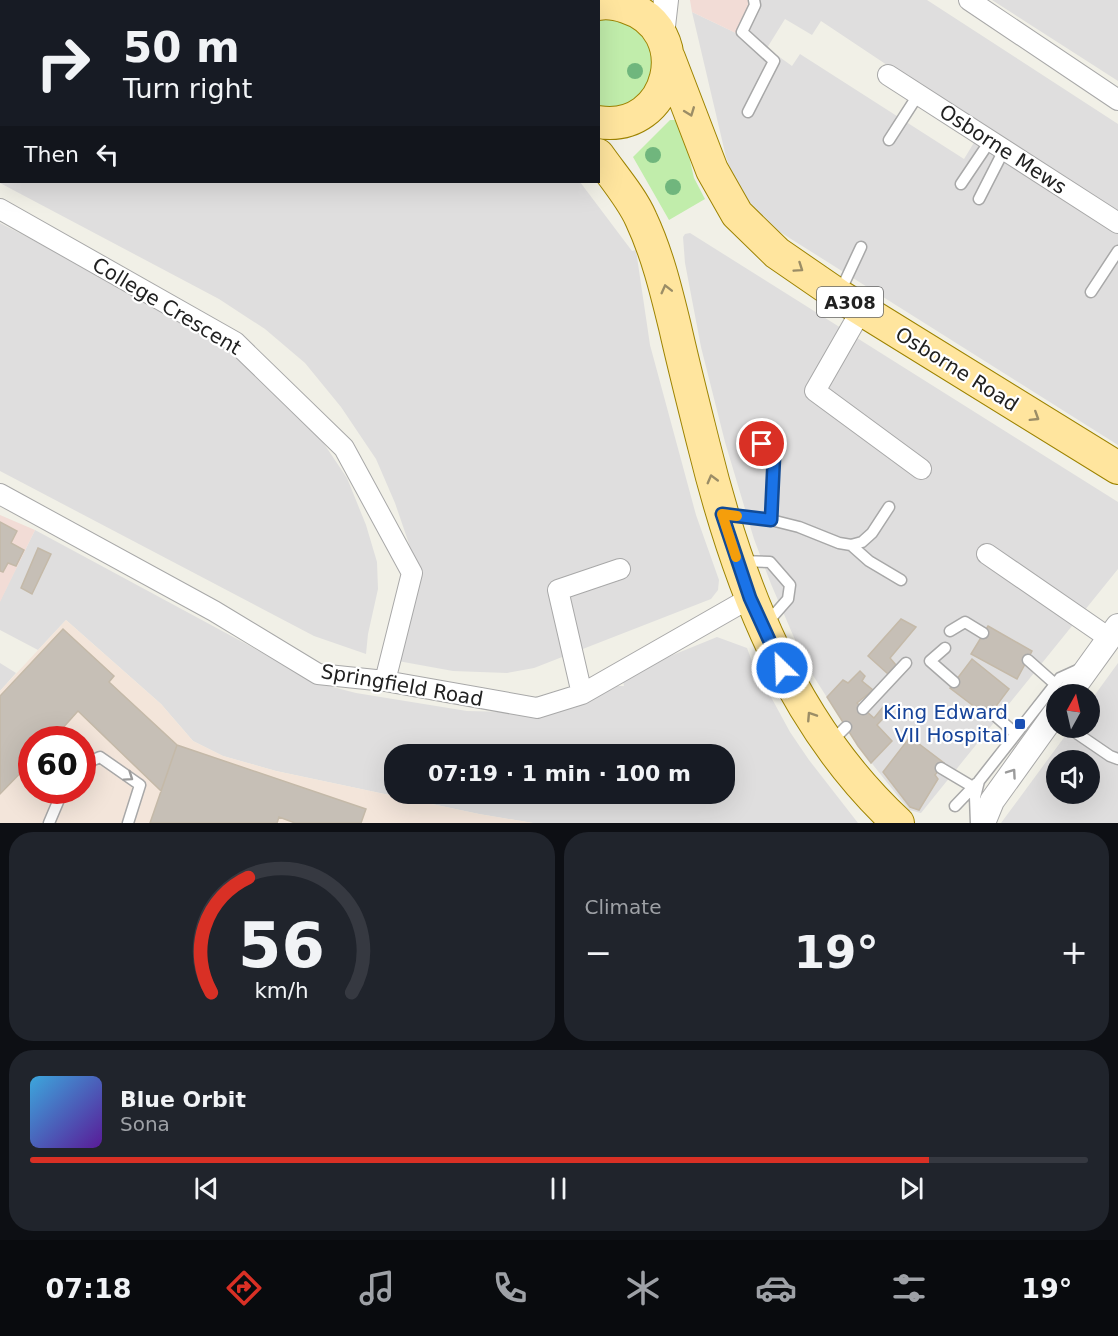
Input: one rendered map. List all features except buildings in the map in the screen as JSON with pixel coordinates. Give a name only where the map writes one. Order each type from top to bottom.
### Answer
[{"type":"main road","name":"A308","points":[[607,2],[637,10],[648,18],[665,46]]},
{"type":"main road","points":[[600,122],[611,124],[632,120],[645,112],[659,97],[667,78],[665,46]]},
{"type":"main road","name":"Osborne Road","points":[[665,46],[712,170],[737,214],[777,253],[850,302],[1118,468]]},
{"type":"main road","points":[[600,158],[641,217],[662,274],[722,514],[750,598],[782,668],[838,735],[846,768],[870,797],[898,823]]},
{"type":"street","points":[[665,46],[666,0]]},
{"type":"street","points":[[969,0],[1118,100]]},
{"type":"street","name":"Osborne Mews","points":[[888,75],[1118,224]]},
{"type":"street","name":"College Crescent","points":[[0,208],[235,342],[344,448],[412,573],[386,681]]},
{"type":"street","points":[[850,302],[815,391],[921,469]]},
{"type":"street","name":"Springfield Road","points":[[0,494],[214,611],[318,674],[386,681],[537,708],[582,694],[750,598]]},
{"type":"street","points":[[987,555],[1114,632],[1089,666],[1068,684]]},
{"type":"street","points":[[582,694],[558,590],[620,569]]},
{"type":"street","points":[[982,823],[992,801],[1046,734]]},
{"type":"lane","points":[[748,112],[774,61],[742,32],[755,5],[754,0]]},
{"type":"lane","points":[[889,140],[918,95]]},
{"type":"lane","points":[[961,184],[997,146]]},
{"type":"lane","points":[[979,199],[997,146]]},
{"type":"lane","points":[[850,302],[861,247]]},
{"type":"lane","points":[[1091,292],[1118,251]]},
{"type":"lane","points":[[750,432],[774,455],[771,520]]},
{"type":"lane","points":[[722,514],[771,520],[851,545],[862,542],[872,533],[889,507]]},
{"type":"lane","points":[[851,545],[869,561],[901,580]]},
{"type":"lane","points":[[737,560],[770,562],[790,585],[788,599],[764,627]]},
{"type":"lane","points":[[950,631],[965,622],[983,633]]},
{"type":"lane","points":[[945,648],[930,661],[954,682]]},
{"type":"lane","points":[[1028,660],[1056,684]]},
{"type":"lane","points":[[863,709],[906,663]]},
{"type":"lane","points":[[955,806],[976,784],[1015,733],[1046,704]]},
{"type":"lane","points":[[991,712],[1015,733]]},
{"type":"lane","points":[[1086,738],[1110,756],[1118,759]]},
{"type":"lane","points":[[96,759],[100,757],[140,785],[128,823]]},
{"type":"lane","points":[[941,768],[976,784]]},
{"type":"lane","points":[[976,784],[976,823]]},
{"type":"lane","points":[[49,823],[57,804]]},
{"type":"shaded area","points":[[690,0],[752,0],[738,34],[692,12]]},
{"type":"shaded area","points":[[752,0],[927,0],[1118,124],[1118,216],[821,21],[812,35],[785,19],[767,48],[792,66],[800,54],[964,159],[975,141],[1064,196],[1118,234],[1118,445],[780,232],[758,215],[733,177],[726,157],[692,12],[738,34]]},
{"type":"shaded area","points":[[992,0],[1118,0],[1118,81]]},
{"type":"shaded area","points":[[0,183],[581,183],[632,251],[636,250],[650,345],[696,515],[719,580],[718,590],[711,599],[534,668],[507,673],[453,671],[398,661],[417,567],[395,503],[376,459],[341,407],[305,363],[265,329],[219,299]]},
{"type":"shaded area","points":[[0,223],[197,325],[259,368],[302,411],[347,478],[366,525],[377,562],[378,589],[366,654],[314,636],[0,471]]},
{"type":"shaded area","points":[[690,233],[1118,502],[1118,569],[921,813],[909,810],[858,746],[805,663],[771,584],[754,539],[725,442],[701,347],[685,263],[683,237]]},
{"type":"shaded area","points":[[0,515],[35,530],[0,602]]},
{"type":"shaded area","points":[[35,530],[311,679],[356,693],[467,711],[513,712],[590,686],[624,686],[625,676],[636,670],[717,637],[747,648],[753,664],[790,732],[858,823],[533,823],[432,804],[735,804],[735,744],[384,744],[384,794],[276,771],[223,756],[193,741],[161,704],[66,620],[38,650],[0,630],[0,601]]},
{"type":"shaded area","points":[[66,620],[161,704],[193,741],[223,756],[276,771],[384,794],[384,804],[432,804],[533,823],[0,823],[0,691]]},
{"type":"shaded area","points":[[0,663],[16,673],[0,691]]},
{"type":"shaded area","points":[[1118,663],[1118,823],[1001,823],[1046,762],[1046,804],[1100,804],[1100,750],[1055,750],[1064,738],[1100,738],[1100,688]]},
{"type":"green space","points":[[609,14],[654,34],[655,95],[600,114],[600,16]]},
{"type":"green space","points":[[670,120],[677,120],[682,126],[694,178],[705,199],[669,220],[633,157]]},
{"type":"slow traffic","points":[[736,557],[722,514],[737,516]]},
{"type":"place","name":"King Edward VII Hospital","points":[[1020,724]]},
{"type":"route","points":[[762,444],[774,455],[771,520],[722,514],[750,598],[782,668]]}]
